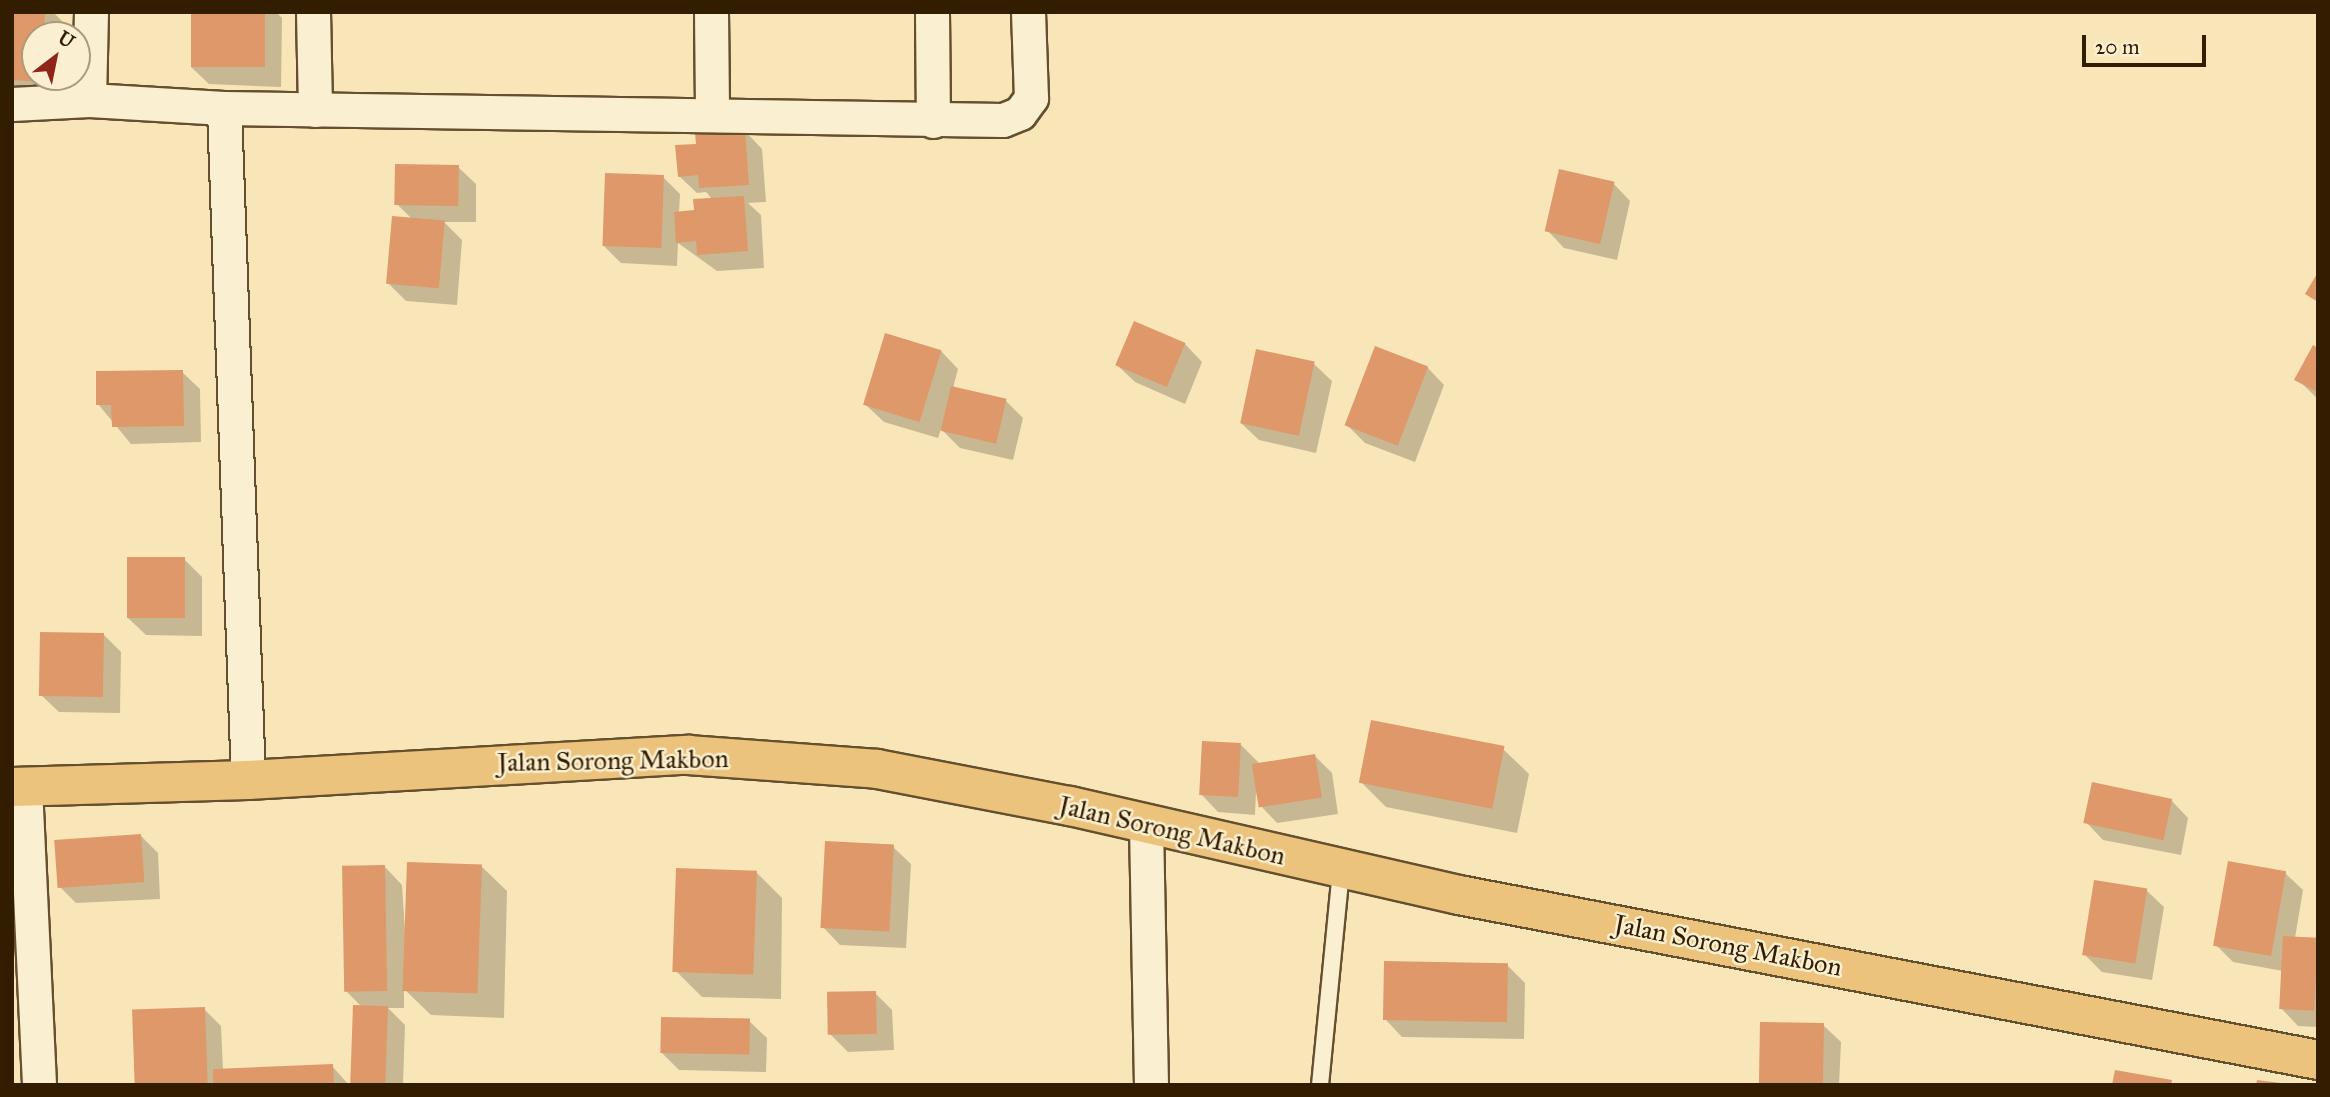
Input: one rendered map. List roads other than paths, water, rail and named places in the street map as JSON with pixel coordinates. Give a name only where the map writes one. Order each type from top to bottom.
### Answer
[{"type":"highway","name":"Jalan Sorong Makbon","points":[[19,787],[248,780],[688,755],[877,769],[1146,825],[1341,870],[2318,1060]]},
{"type":"street","points":[[89,100],[91,12]]},
{"type":"street","points":[[313,12],[316,110]]},
{"type":"street","points":[[711,12],[712,114]]},
{"type":"street","points":[[932,12],[933,121]]},
{"type":"street","points":[[12,104],[89,100],[223,108],[1003,120],[1026,106],[1031,98],[1028,12]]},
{"type":"street","points":[[223,108],[248,780]]},
{"type":"street","points":[[19,787],[39,1085]]},
{"type":"street","points":[[1146,825],[1151,1085]]},
{"type":"lane","points":[[1320,1085],[1341,870]]}]
